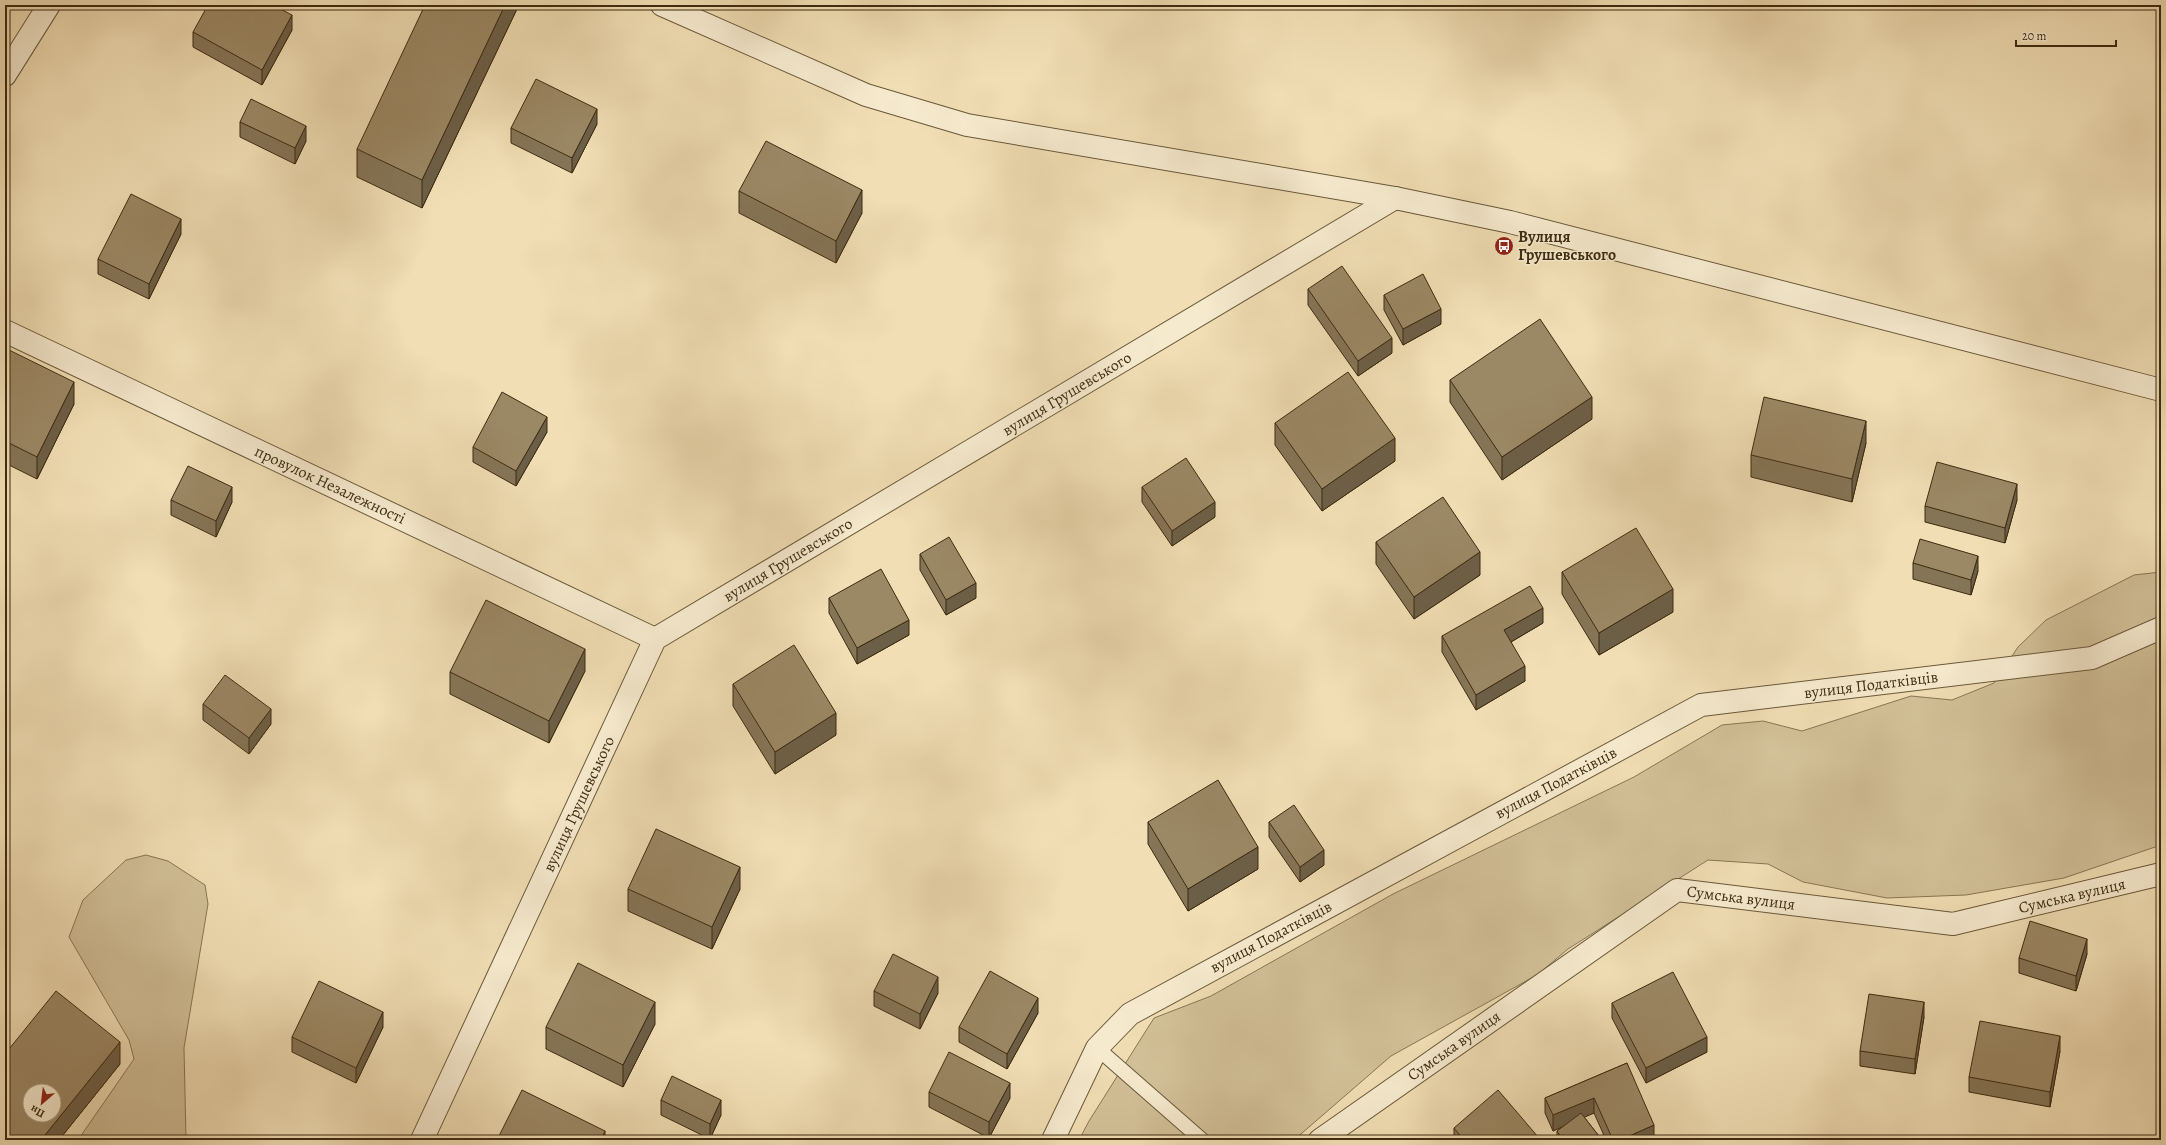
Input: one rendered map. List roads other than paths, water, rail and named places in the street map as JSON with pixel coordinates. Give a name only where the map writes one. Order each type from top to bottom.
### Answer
[{"type":"street","points":[[5,75],[49,5]]},
{"type":"street","points":[[662,5],[866,95],[967,125],[1396,198],[1510,222],[2161,390]]},
{"type":"street","name":"вулиця Грушевського","points":[[422,1140],[655,640],[1396,198]]},
{"type":"street","name":"провулок Незалежності","points":[[5,331],[655,640]]},
{"type":"street","name":"вулиця Податківців","points":[[1053,1140],[1097,1048],[1130,1014],[1701,705],[2092,658],[2161,628]]},
{"type":"street","name":"Сумська вулиця","points":[[1320,1140],[1677,890],[1953,924],[2161,874]]},
{"type":"lane","points":[[1097,1048],[1202,1140]]},
{"type":"place","name":"Вулиця Грушевського","points":[[1504,246]]}]
